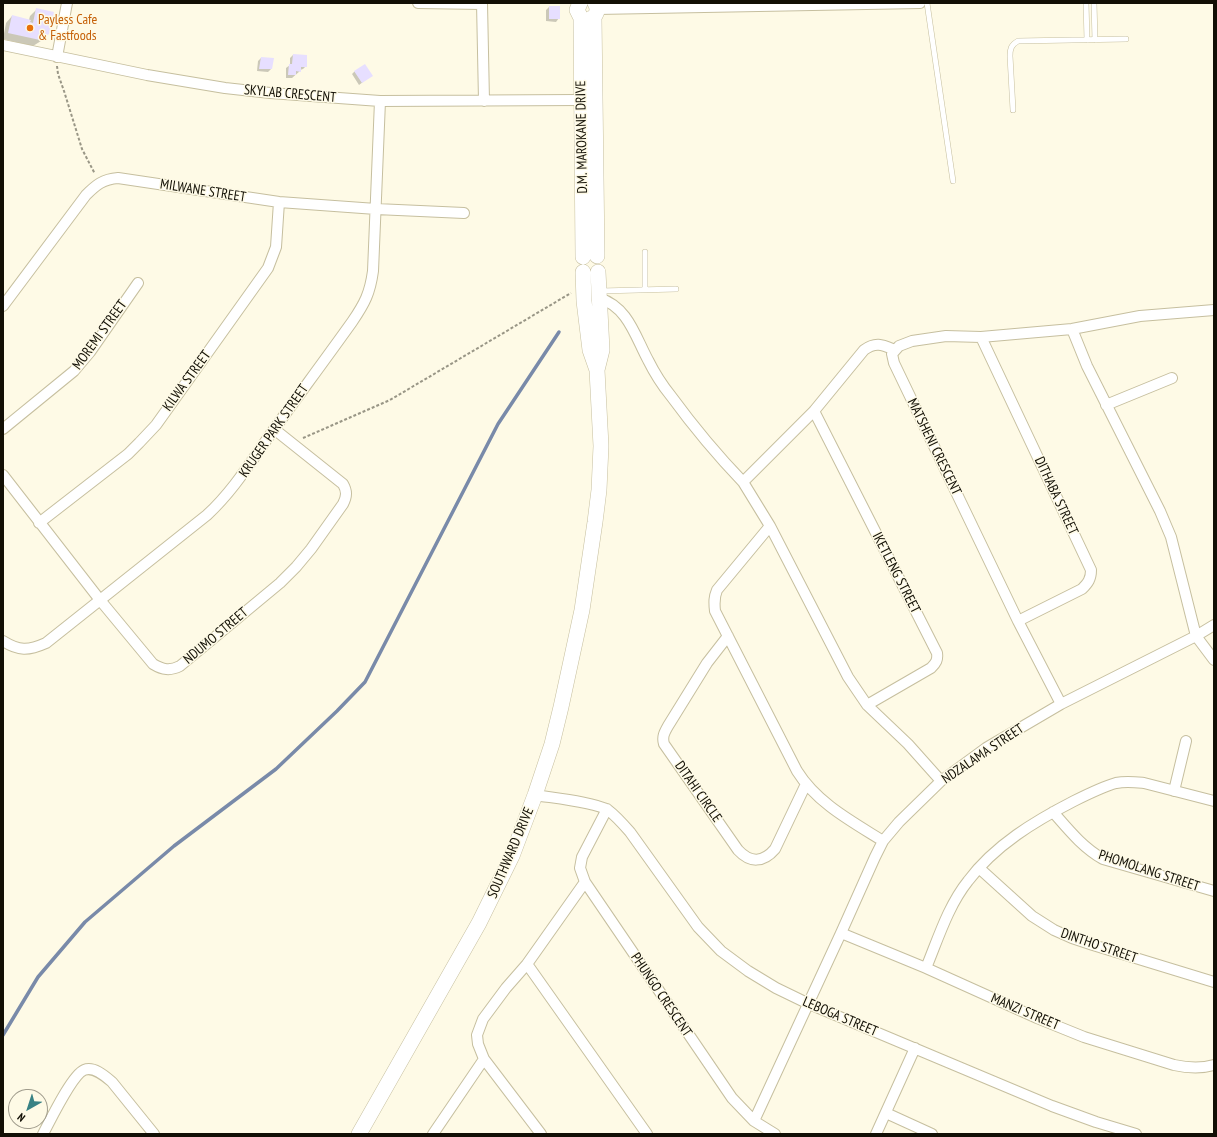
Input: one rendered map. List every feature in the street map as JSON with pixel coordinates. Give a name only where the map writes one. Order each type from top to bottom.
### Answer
[{"type":"main road","name":"D.M. MAROKANE DRIVE","points":[[589,10],[581,100],[589,269],[599,294],[602,350],[597,370]]},
{"type":"main road","name":"D.M. MAROKANE DRIVE","points":[[589,10],[589,269],[586,320],[590,350],[597,370],[601,446],[599,490],[592,546]]},
{"type":"main road","name":"SOUTHWARD DRIVE","points":[[359,1134],[479,923],[512,856],[552,744],[568,681],[582,610],[592,546]]},
{"type":"street","points":[[57,57],[67,3]]},
{"type":"street","points":[[418,3],[482,4],[484,101]]},
{"type":"street","points":[[589,10],[920,3]]},
{"type":"street","name":"SKYLAB CRESCENT","points":[[3,45],[147,75],[225,88],[380,101],[581,100]]},
{"type":"street","name":"KRUGER PARK STREET","points":[[3,640],[24,650],[46,643],[191,528],[220,503],[236,485],[274,429],[364,304],[370,289],[373,271],[380,101]]},
{"type":"street","name":"MILWANE STREET","points":[[100,182],[118,178],[279,202],[376,209],[464,213]]},
{"type":"street","points":[[3,306],[86,196],[100,182]]},
{"type":"street","name":"KILWA STREET","points":[[39,523],[128,454],[156,425],[268,268],[276,246],[279,202]]},
{"type":"street","name":"MOREMI STREET","points":[[3,429],[74,371],[90,352],[138,283]]},
{"type":"street","points":[[599,294],[612,303],[622,313],[632,327],[658,377],[671,396],[721,459],[743,482],[770,526],[848,677],[867,705],[908,744],[941,781]]},
{"type":"street","points":[[743,482],[814,411],[864,350],[870,345],[876,344],[895,350],[899,346],[912,341],[930,338],[946,336],[981,337],[1072,329],[1140,316],[1214,310]]},
{"type":"street","points":[[1072,329],[1087,366],[1160,511],[1171,538],[1196,636],[1214,660]]},
{"type":"street","name":"DITHABA STREET","points":[[981,337],[1091,570],[1091,577],[1082,589],[1018,621]]},
{"type":"street","name":"MATSHENI CRESCENT","points":[[895,350],[892,354],[894,363],[1018,621],[1062,704]]},
{"type":"street","points":[[1106,405],[1172,378]]},
{"type":"street","name":"IKETLENG STREET","points":[[814,411],[937,653],[938,659],[931,668],[867,705]]},
{"type":"street","name":"NDUMO STREET","points":[[3,475],[100,600],[153,664],[166,670],[173,669],[186,661],[286,578],[311,549],[343,504],[346,497],[346,490],[342,484],[274,429]]},
{"type":"street","points":[[770,526],[722,583],[714,596],[715,611],[797,771],[806,784],[830,807],[883,841]]},
{"type":"street","name":"NDZALAMA STREET","points":[[809,1004],[874,857],[883,841],[899,822],[941,781],[986,748],[1062,704],[1196,636],[1214,625]]},
{"type":"street","name":"DITAHI CIRCLE","points":[[728,636],[707,663],[668,726],[664,734],[664,744],[738,850],[752,860],[765,858],[775,849],[806,784]]},
{"type":"street","points":[[1174,791],[1186,741]]},
{"type":"street","points":[[926,968],[956,899],[968,881],[998,849],[1053,812],[1097,790],[1117,783],[1144,783],[1214,801]]},
{"type":"street","points":[[535,795],[576,802],[607,810]]},
{"type":"street","name":"PHUNGO CRESCENT","points":[[607,810],[585,849],[580,862],[580,868],[585,882],[722,1085],[754,1121],[775,1134]]},
{"type":"street","name":"LEBOGA STREET","points":[[607,810],[619,819],[630,832],[698,927],[721,951],[748,971],[809,1004],[1052,1106],[1096,1122],[1136,1134]]},
{"type":"street","name":"PHOMOLANG STREET","points":[[1053,812],[1082,845],[1103,859],[1214,891]]},
{"type":"street","name":"DINTHO STREET","points":[[979,868],[1032,916],[1054,930],[1093,946],[1214,982]]},
{"type":"street","points":[[540,1134],[484,1059],[478,1044],[477,1035],[483,1019],[506,988],[527,964],[585,882]]},
{"type":"street","name":"MANZI STREET","points":[[842,932],[1037,1018],[1084,1037],[1174,1065],[1189,1068],[1202,1068],[1214,1065]]},
{"type":"street","points":[[527,964],[648,1134]]},
{"type":"street","points":[[754,1121],[809,1004]]},
{"type":"street","points":[[876,1134],[915,1048]]},
{"type":"street","points":[[434,1134],[484,1059]]},
{"type":"street","points":[[43,1134],[74,1080],[83,1070],[89,1070],[104,1075],[112,1082],[154,1134]]},
{"type":"street","points":[[886,1113],[932,1134]]},
{"type":"lane","points":[[927,3],[953,181]]},
{"type":"lane","points":[[1086,3],[1088,40]]},
{"type":"lane","points":[[1094,3],[1095,40]]},
{"type":"lane","points":[[1013,110],[1010,56],[1011,48],[1014,43],[1018,41],[1126,39]]},
{"type":"lane","points":[[645,252],[645,290]]},
{"type":"lane","points":[[599,294],[676,289]]},
{"type":"path","points":[[57,57],[58,74],[82,149],[100,182]]},
{"type":"path","points":[[292,443],[390,400],[589,269]]},
{"type":"building","points":[[549,6],[560,6],[560,19],[549,19]]},
{"type":"building","name":"Payless Cafe & Fastfoods","points":[[36,8],[54,12],[49,34],[40,40],[8,33],[12,15],[31,20],[30,22],[33,23]]},
{"type":"building","points":[[293,54],[307,55],[307,67],[301,67],[301,72],[296,71],[296,75],[288,75],[289,64],[292,64]]},
{"type":"building","points":[[261,57],[274,58],[272,69],[259,69]]},
{"type":"building","points":[[365,64],[373,76],[362,83],[354,71]]},
{"type":"waterway","points":[[3,1035],[38,977],[85,922],[174,846],[276,769],[365,682],[498,424],[559,332]]},
{"type":"place","name":"Payless Cafe & Fastfoods","points":[[30,28]]}]
